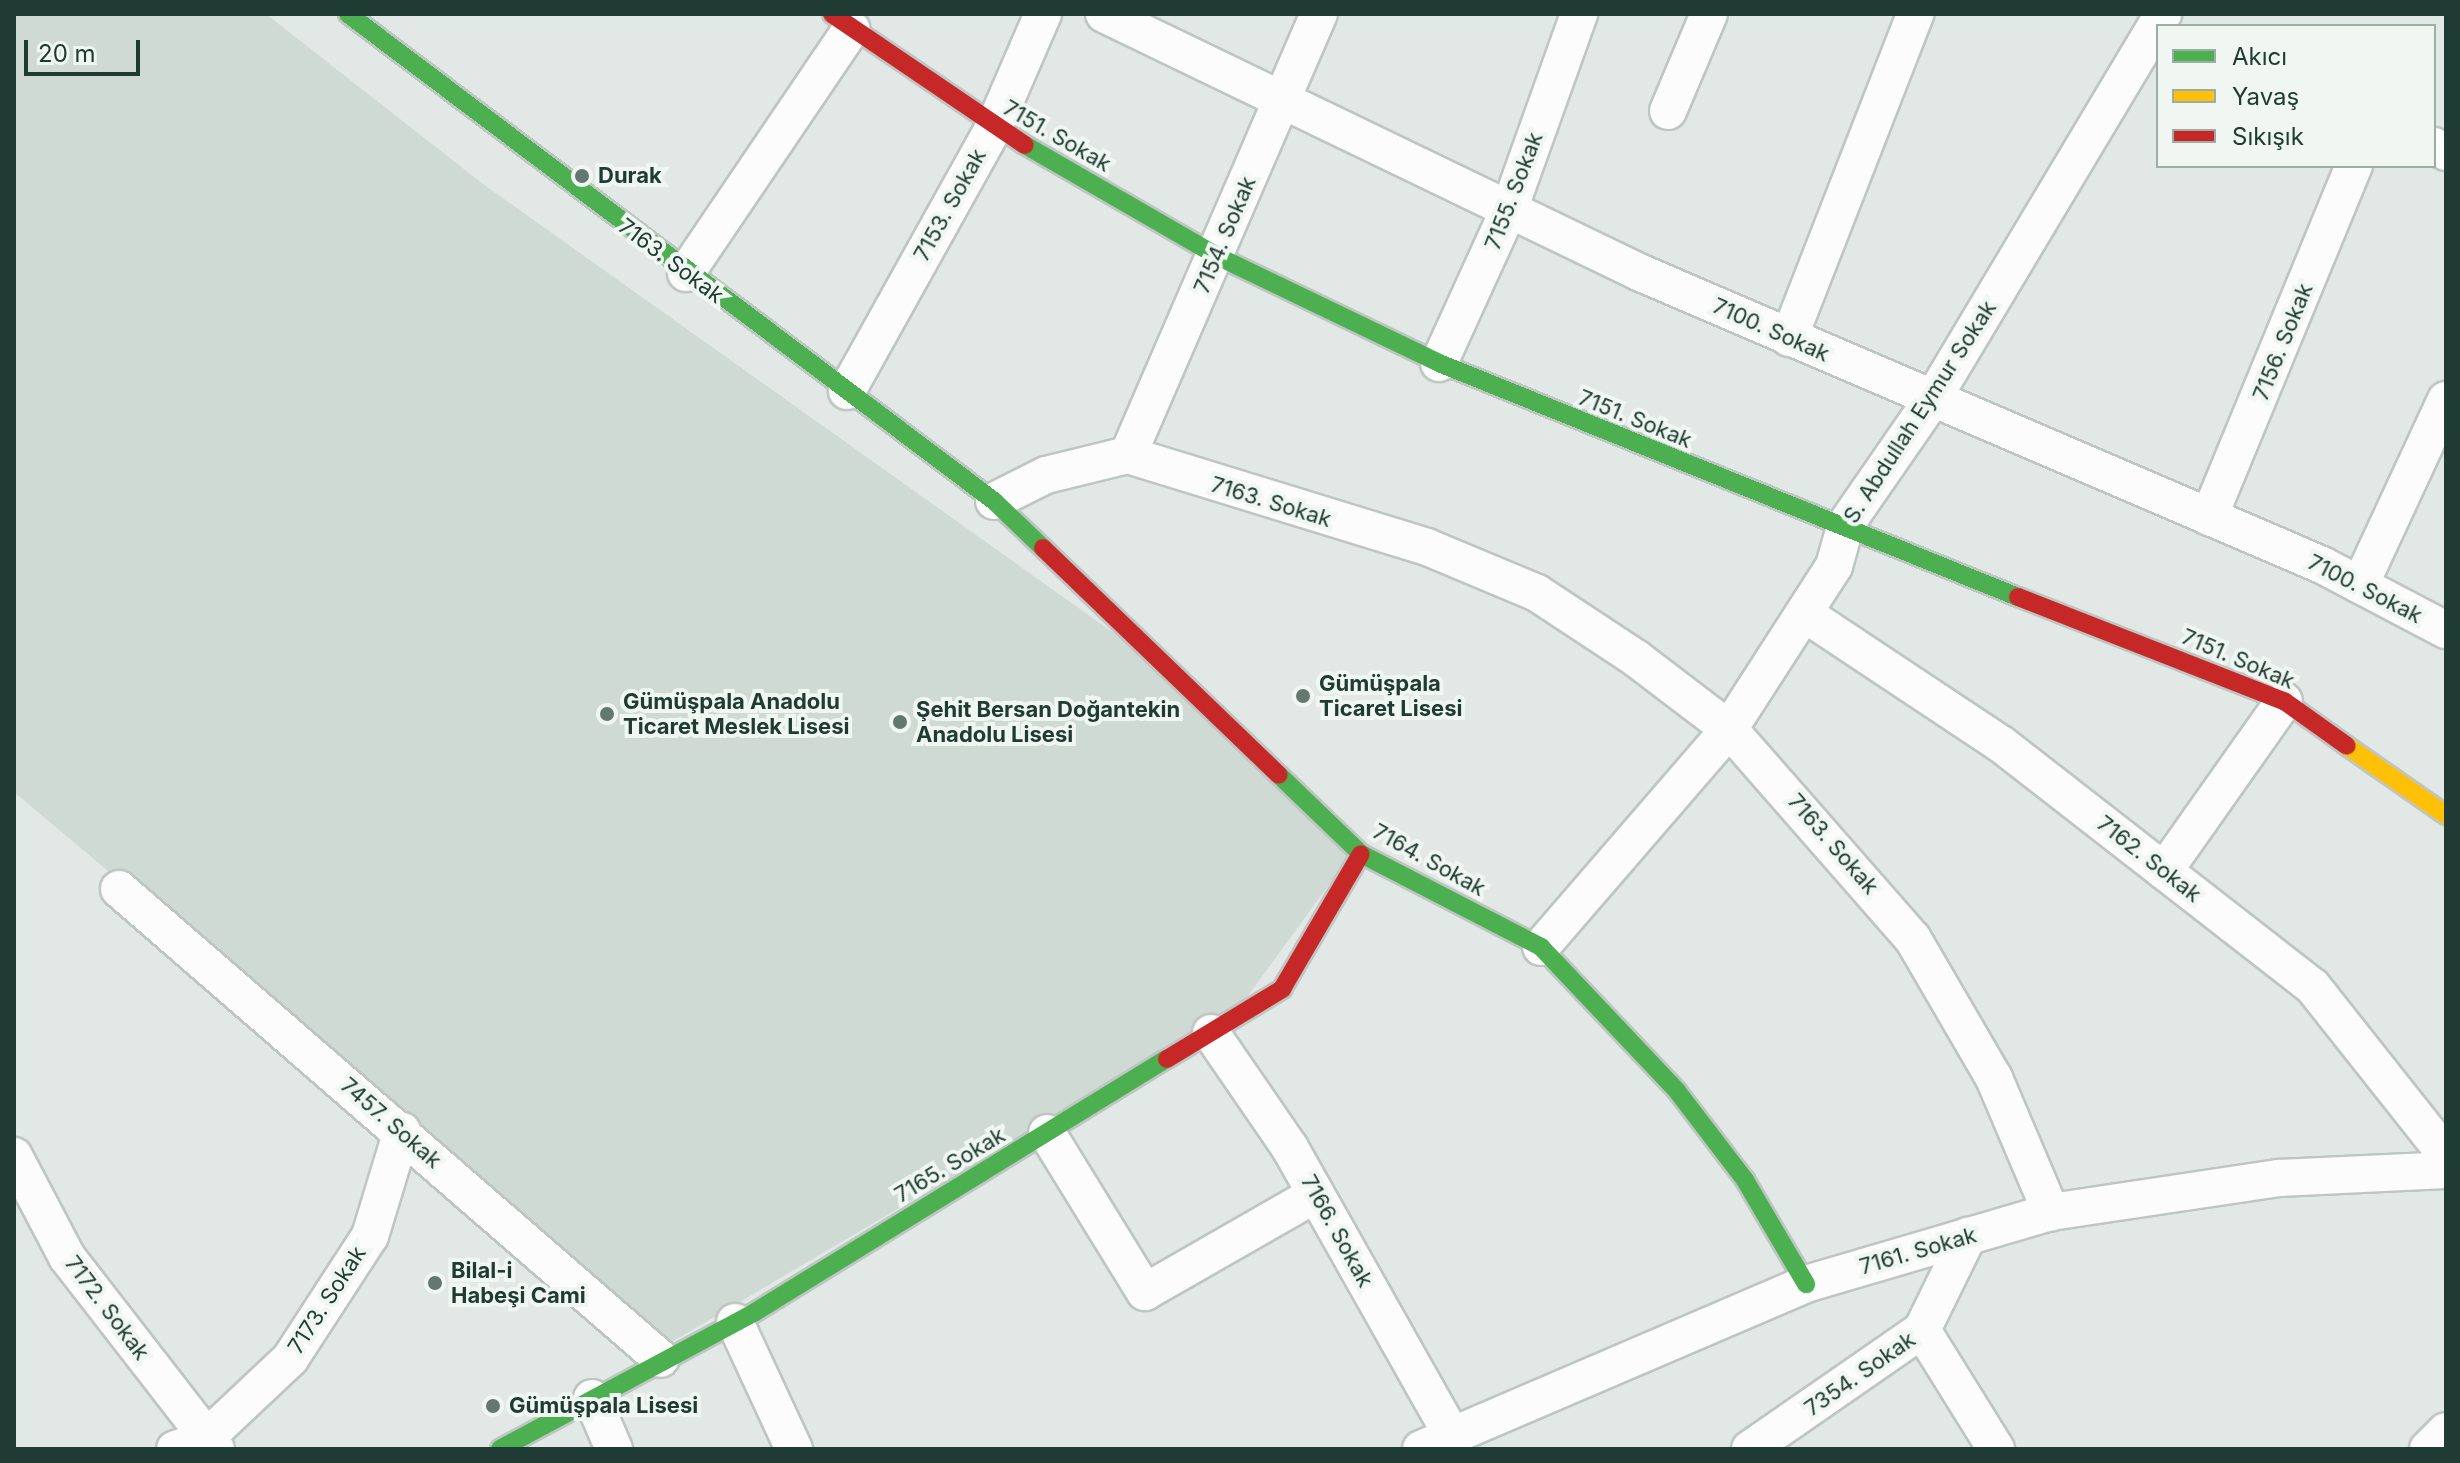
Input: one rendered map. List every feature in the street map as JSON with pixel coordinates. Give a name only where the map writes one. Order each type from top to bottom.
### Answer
[{"type":"street","name":"7163. Sokak","points":[[348,14],[686,273],[994,501]]},
{"type":"street","name":"7153. Sokak","points":[[847,391],[994,127],[1043,14]]},
{"type":"street","name":"7100. Sokak","points":[[1104,14],[1167,50],[1283,99],[1789,338],[2209,517],[2360,585],[2446,630]]},
{"type":"street","name":"7154. Sokak","points":[[1128,455],[1217,256],[1319,14]]},
{"type":"street","name":"7155. Sokak","points":[[1439,363],[1510,207],[1579,14]]},
{"type":"street","points":[[1668,111],[1709,14]]},
{"type":"street","points":[[1789,338],[1915,14]]},
{"type":"street","points":[[686,273],[842,22]]},
{"type":"street","name":"7151. Sokak","points":[[842,22],[994,127],[1217,256],[1439,363],[2284,701],[2446,815]]},
{"type":"street","name":"S. Abdullah Eymur Sokak","points":[[1541,947],[1729,729],[1834,566],[1846,524],[1932,400],[2156,28]]},
{"type":"street","name":"7156. Sokak","points":[[2209,517],[2353,168]]},
{"type":"street","points":[[2360,585],[2446,400]]},
{"type":"street","name":"7163. Sokak","points":[[1128,455],[1427,547],[1537,593],[1729,729],[1913,939],[1994,1078],[2051,1212]]},
{"type":"street","points":[[994,501],[1046,475],[1128,455]]},
{"type":"street","name":"7164. Sokak","points":[[994,501],[1361,854],[1541,947],[1677,1091],[1745,1180],[1806,1284]]},
{"type":"street","name":"7162. Sokak","points":[[1805,614],[2001,744],[2313,987],[2446,1155]]},
{"type":"street","points":[[2164,871],[2284,701]]},
{"type":"street","name":"7165. Sokak","points":[[500,1449],[661,1359],[735,1322],[1282,989],[1361,854]]},
{"type":"street","name":"7457. Sokak","points":[[119,889],[402,1131],[661,1359]]},
{"type":"street","name":"7166. Sokak","points":[[1211,1033],[1316,1194],[1436,1443]]},
{"type":"street","name":"7173. Sokak","points":[[199,1446],[290,1359],[370,1236],[402,1131]]},
{"type":"street","points":[[1047,1133],[1145,1292],[1316,1194]]},
{"type":"street","name":"7172. Sokak","points":[[14,1156],[67,1257],[199,1446]]},
{"type":"street","name":"7161. Sokak","points":[[1436,1443],[1806,1284],[2051,1212],[2279,1178],[2446,1170]]},
{"type":"street","name":"7354. Sokak","points":[[1750,1449],[1922,1330],[1968,1236]]},
{"type":"street","points":[[735,1322],[794,1449]]},
{"type":"street","points":[[1922,1330],[1996,1449]]},
{"type":"street","points":[[592,1398],[614,1449]]},
{"type":"street","points":[[2428,1449],[2446,1431]]},
{"type":"shaded area","name":"Gümüşpala Anadolu Ticaret Meslek Lisesi","points":[[14,14],[266,14],[483,184],[1118,636],[1350,856],[1239,1008],[670,1343],[14,792]]},
{"type":"traffic: fast","points":[[348,14],[994,501],[1043,548]]},
{"type":"traffic: fast","points":[[1025,145],[1217,256],[1439,363],[2018,597]]},
{"type":"traffic: fast","points":[[1279,775],[1361,854],[1541,947],[1677,1091],[1745,1180],[1806,1284]]},
{"type":"traffic: fast","points":[[500,1449],[755,1312],[1167,1059]]},
{"type":"traffic: slow","points":[[2347,746],[2446,815]]},
{"type":"traffic: jam","points":[[832,14],[1025,145]]},
{"type":"traffic: jam","points":[[1043,548],[1279,775]]},
{"type":"traffic: jam","points":[[2018,597],[2284,701],[2347,746]]},
{"type":"traffic: jam","points":[[1167,1059],[1282,989],[1361,854]]},
{"type":"place","name":"Durak","points":[[582,176]]},
{"type":"place","name":"Gümüşpala Ticaret Lisesi","points":[[1303,696]]},
{"type":"place","name":"Gümüşpala Anadolu Ticaret Meslek Lisesi","points":[[607,714]]},
{"type":"place","name":"Şehit Bersan Doğantekin Anadolu Lisesi","points":[[900,722]]},
{"type":"place","name":"Bilal-i Habeşi Cami","points":[[435,1283]]},
{"type":"place","name":"Gümüşpala Lisesi","points":[[493,1406]]}]
